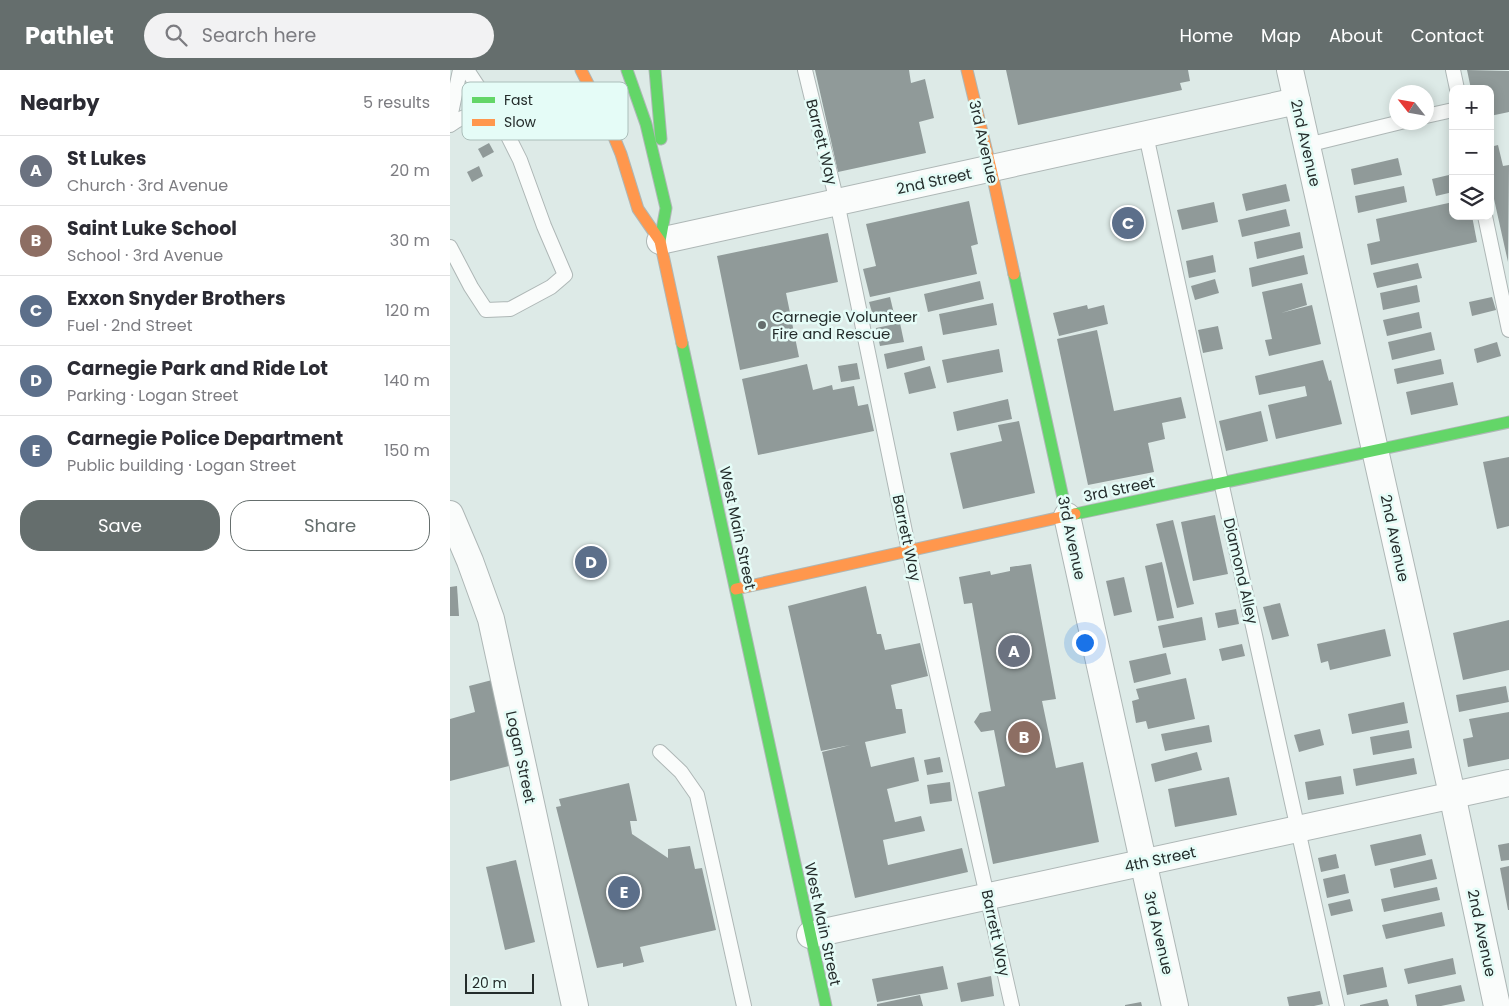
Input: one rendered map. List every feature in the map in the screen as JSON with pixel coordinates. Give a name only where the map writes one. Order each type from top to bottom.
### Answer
[{"type":"main road","name":"West Main Street","points":[[581,70],[587,82]]},
{"type":"main road","points":[[627,70],[646,124],[666,208]]},
{"type":"main road","points":[[655,70],[666,208],[660,241]]},
{"type":"main road","name":"3rd Avenue","points":[[967,70],[991,169],[1067,516]]},
{"type":"main road","name":"West Main Street","points":[[616,140],[622,154],[638,209],[660,241],[826,1006]]},
{"type":"main road","name":"3rd Street","points":[[736,589],[1509,422]]},
{"type":"street","name":"2nd Avenue","points":[[1290,70],[1452,794],[1497,1006]]},
{"type":"street","name":"2nd Street","points":[[660,241],[1297,101]]},
{"type":"street","name":"Logan Street","points":[[450,514],[470,561],[491,619],[575,1006]]},
{"type":"street","name":"3rd Avenue","points":[[1067,516],[1175,1006]]},
{"type":"street","name":"4th Street","points":[[810,935],[1509,783]]},
{"type":"lane","points":[[450,118],[460,70]]},
{"type":"lane","points":[[467,70],[474,82]]},
{"type":"lane","name":"Barrett Way","points":[[805,70],[837,202],[909,551],[1012,1006]]},
{"type":"lane","points":[[1453,70],[1456,85]]},
{"type":"lane","points":[[1434,114],[1449,111]]},
{"type":"lane","points":[[450,125],[462,117]]},
{"type":"lane","points":[[1307,145],[1389,125]]},
{"type":"lane","name":"Diamond Alley","points":[[1146,135],[1337,1006]]},
{"type":"lane","points":[[450,247],[471,287],[486,310],[510,309],[551,287],[565,275],[544,226],[520,160],[510,140]]},
{"type":"lane","points":[[1486,220],[1509,330]]},
{"type":"lane","points":[[660,752],[681,772],[697,795],[744,1006]]},
{"type":"building","points":[[815,70],[909,70],[911,83],[925,79],[934,118],[919,122],[926,153],[838,172]]},
{"type":"building","points":[[1006,70],[1188,70],[1190,81],[1180,83],[1182,90],[1018,125]]},
{"type":"building","points":[[1467,70],[1509,71],[1509,112],[1494,115],[1494,85],[1470,85]]},
{"type":"building","points":[[489,143],[494,152],[483,158],[478,149]]},
{"type":"building","points":[[1498,145],[1503,166],[1509,165],[1508,262],[1494,199],[1494,146]]},
{"type":"building","points":[[1398,158],[1402,175],[1354,185],[1351,169]]},
{"type":"building","points":[[479,166],[483,176],[472,182],[467,172]]},
{"type":"building","points":[[1449,175],[1449,193],[1436,196],[1432,179]]},
{"type":"building","points":[[1286,184],[1290,201],[1246,211],[1242,194]]},
{"type":"building","points":[[1404,186],[1407,202],[1358,213],[1355,196]]},
{"type":"building","points":[[969,201],[978,244],[971,246],[977,274],[870,297],[863,269],[876,266],[866,224]]},
{"type":"building","points":[[1214,202],[1218,222],[1182,230],[1177,210]]},
{"type":"building","points":[[1449,203],[1449,220],[1473,220],[1477,242],[1371,265],[1367,244],[1380,241],[1376,219]]},
{"type":"building","points":[[1286,209],[1290,226],[1242,237],[1238,220]]},
{"type":"building","points":[[1300,232],[1303,248],[1257,259],[1254,242]]},
{"type":"building","name":"Carnegie Volunteer Fire and Rescue","points":[[828,233],[838,282],[786,293],[799,357],[740,370],[717,256]]},
{"type":"building","points":[[1213,255],[1216,272],[1189,278],[1186,261]]},
{"type":"building","points":[[1304,255],[1308,274],[1252,287],[1249,268]]},
{"type":"building","points":[[1418,263],[1422,278],[1377,288],[1373,273]]},
{"type":"building","points":[[1215,279],[1219,293],[1195,300],[1191,286]]},
{"type":"building","points":[[980,281],[984,299],[928,312],[924,294]]},
{"type":"building","points":[[1302,283],[1307,305],[1281,313],[1312,305],[1321,344],[1269,356],[1265,340],[1272,339],[1262,292]]},
{"type":"building","points":[[1417,285],[1420,302],[1383,310],[1380,293]]},
{"type":"building","points":[[890,297],[895,318],[875,323],[869,302]]},
{"type":"building","points":[[1492,297],[1496,310],[1472,316],[1469,302]]},
{"type":"building","points":[[993,303],[997,325],[943,335],[939,314]]},
{"type":"building","points":[[1087,305],[1088,309],[1104,305],[1108,324],[1059,336],[1053,313]]},
{"type":"building","points":[[1419,312],[1422,328],[1387,336],[1383,320]]},
{"type":"building","points":[[900,323],[904,342],[880,346],[876,328]]},
{"type":"building","points":[[1218,326],[1223,349],[1203,353],[1198,330]]},
{"type":"building","points":[[1097,330],[1114,411],[1181,397],[1186,418],[1162,423],[1165,439],[1148,443],[1154,472],[1088,485],[1057,339]]},
{"type":"building","points":[[1431,332],[1435,350],[1392,360],[1388,342]]},
{"type":"building","points":[[1497,342],[1501,356],[1477,363],[1474,349]]},
{"type":"building","points":[[922,346],[925,360],[887,369],[884,354]]},
{"type":"building","points":[[999,349],[1003,372],[947,383],[942,360]]},
{"type":"building","points":[[1441,359],[1444,374],[1397,384],[1394,369]]},
{"type":"building","points":[[1323,360],[1329,381],[1331,380],[1342,424],[1276,439],[1268,405],[1307,396],[1305,386],[1259,395],[1255,376]]},
{"type":"building","points":[[857,363],[860,379],[841,382],[838,366]]},
{"type":"building","points":[[807,364],[813,390],[832,385],[833,390],[854,386],[858,406],[868,404],[874,431],[758,455],[742,379]]},
{"type":"building","points":[[930,366],[936,388],[909,394],[904,373]]},
{"type":"building","points":[[1453,382],[1458,405],[1411,415],[1406,392]]},
{"type":"building","points":[[1008,399],[1012,419],[957,431],[953,412]]},
{"type":"building","points":[[1261,411],[1268,441],[1226,451],[1219,421]]},
{"type":"building","points":[[1019,421],[1035,493],[963,509],[950,453],[1002,441],[998,425]]},
{"type":"building","points":[[1509,457],[1509,526],[1497,529],[1483,462]]},
{"type":"building","points":[[1215,515],[1228,574],[1193,581],[1181,522]]},
{"type":"building","points":[[1173,520],[1194,604],[1177,608],[1156,524]]},
{"type":"building","points":[[1162,562],[1174,618],[1157,621],[1145,566]]},
{"type":"building","points":[[1031,564],[1056,699],[1042,701],[1056,768],[1083,762],[1099,842],[993,864],[978,792],[1005,786],[994,730],[981,732],[974,722],[980,713],[991,711],[972,603],[964,604],[959,577],[990,571],[991,575],[1010,571],[1010,567]]},
{"type":"building","points":[[1124,577],[1132,612],[1114,616],[1106,581]]},
{"type":"building","points":[[457,586],[459,616],[450,616],[450,587]]},
{"type":"building","points":[[866,586],[877,634],[881,634],[885,650],[920,643],[928,676],[891,685],[896,709],[902,709],[906,733],[865,742],[871,767],[914,757],[919,781],[887,789],[895,822],[921,816],[925,831],[883,840],[888,865],[962,848],[968,872],[855,898],[822,752],[850,745],[821,751],[788,606]]},
{"type":"building","points":[[1280,603],[1289,636],[1272,640],[1263,607]]},
{"type":"building","points":[[1236,609],[1239,624],[1218,628],[1215,613]]},
{"type":"building","points":[[1202,617],[1206,640],[1163,648],[1158,626]]},
{"type":"building","points":[[1509,620],[1509,670],[1463,680],[1453,633]]},
{"type":"building","points":[[1385,629],[1391,656],[1330,670],[1328,661],[1321,663],[1317,644]]},
{"type":"building","points":[[1242,644],[1245,656],[1222,661],[1219,649]]},
{"type":"building","points":[[1166,653],[1171,674],[1134,683],[1129,661]]},
{"type":"building","points":[[1186,678],[1195,719],[1148,729],[1146,721],[1136,723],[1132,701],[1139,699],[1136,689]]},
{"type":"building","points":[[492,680],[513,765],[450,781],[450,719],[475,712],[469,686]]},
{"type":"building","points":[[1506,686],[1509,702],[1459,712],[1456,695]]},
{"type":"building","points":[[1404,702],[1408,723],[1352,734],[1348,714]]},
{"type":"building","points":[[1509,712],[1509,759],[1468,767],[1463,739],[1473,737],[1469,719]]},
{"type":"building","points":[[1209,725],[1212,742],[1165,751],[1161,734]]},
{"type":"building","points":[[1320,729],[1324,745],[1299,752],[1294,735]]},
{"type":"building","points":[[1409,730],[1412,748],[1373,755],[1370,737]]},
{"type":"building","points":[[1197,752],[1202,770],[1155,782],[1151,764]]},
{"type":"building","points":[[940,757],[943,772],[927,775],[924,760]]},
{"type":"building","points":[[1414,758],[1417,774],[1356,786],[1353,769]]},
{"type":"building","points":[[1341,776],[1344,794],[1308,800],[1305,782]]},
{"type":"building","points":[[1229,777],[1237,815],[1175,827],[1168,789]]},
{"type":"building","points":[[950,782],[952,801],[930,804],[927,785]]},
{"type":"building","points":[[629,783],[637,821],[630,821],[632,834],[668,858],[668,849],[690,846],[695,869],[702,868],[716,930],[640,947],[644,962],[623,967],[623,963],[597,968],[556,807],[561,806],[559,799]]},
{"type":"building","points":[[1421,834],[1426,855],[1375,866],[1370,845]]},
{"type":"building","points":[[1509,843],[1509,860],[1501,861],[1498,845]]},
{"type":"building","points":[[1336,854],[1339,868],[1321,872],[1318,858]]},
{"type":"building","points":[[1432,859],[1437,879],[1394,888],[1390,869]]},
{"type":"building","points":[[516,860],[535,942],[505,950],[486,867]]},
{"type":"building","points":[[1509,866],[1509,910],[1508,910],[1500,868]]},
{"type":"building","points":[[1345,874],[1349,893],[1327,898],[1323,879]]},
{"type":"building","points":[[1437,887],[1440,900],[1384,912],[1381,899]]},
{"type":"building","points":[[1350,899],[1353,911],[1331,916],[1328,904]]},
{"type":"building","points":[[1442,912],[1445,926],[1386,939],[1382,925]]},
{"type":"building","points":[[1453,958],[1456,974],[1408,984],[1404,969]]},
{"type":"building","points":[[943,966],[948,989],[877,1002],[872,979]]},
{"type":"building","points":[[1383,967],[1387,987],[1347,995],[1343,975]]},
{"type":"building","points":[[991,976],[994,996],[961,1002],[957,983]]},
{"type":"building","points":[[1461,985],[1465,1001],[1441,1006],[1417,1006],[1415,995]]},
{"type":"building","points":[[1320,991],[1323,1004],[1289,1006],[1287,997]]},
{"type":"building","points":[[920,995],[923,1006],[877,1006],[877,1004]]},
{"type":"building","points":[[1387,999],[1389,1006],[1360,1006],[1360,1005]]},
{"type":"building","points":[[1141,1002],[1142,1006],[1125,1006],[1125,1005]]},
{"type":"traffic: fast","points":[[627,70],[646,124],[666,208],[660,241]]},
{"type":"traffic: fast","points":[[655,70],[661,139]]},
{"type":"traffic: fast","points":[[1014,274],[1067,516]]},
{"type":"traffic: fast","points":[[682,343],[826,1006]]},
{"type":"traffic: fast","points":[[1075,514],[1509,422]]},
{"type":"traffic: slow","points":[[581,70],[587,82]]},
{"type":"traffic: slow","points":[[967,70],[1014,274]]},
{"type":"traffic: slow","points":[[615,140],[638,209],[660,241],[682,343]]},
{"type":"traffic: slow","points":[[736,589],[1075,514]]},
{"type":"place","name":"Exxon Snyder Brothers","points":[[1128,223]]},
{"type":"place","name":"Carnegie Volunteer Fire and Rescue","points":[[762,325]]},
{"type":"place","name":"Carnegie Park and Ride Lot","points":[[591,562]]},
{"type":"place","name":"St Lukes","points":[[1014,651]]},
{"type":"place","name":"Saint Luke School","points":[[1024,737]]},
{"type":"place","name":"Carnegie Police Department","points":[[624,892]]}]
